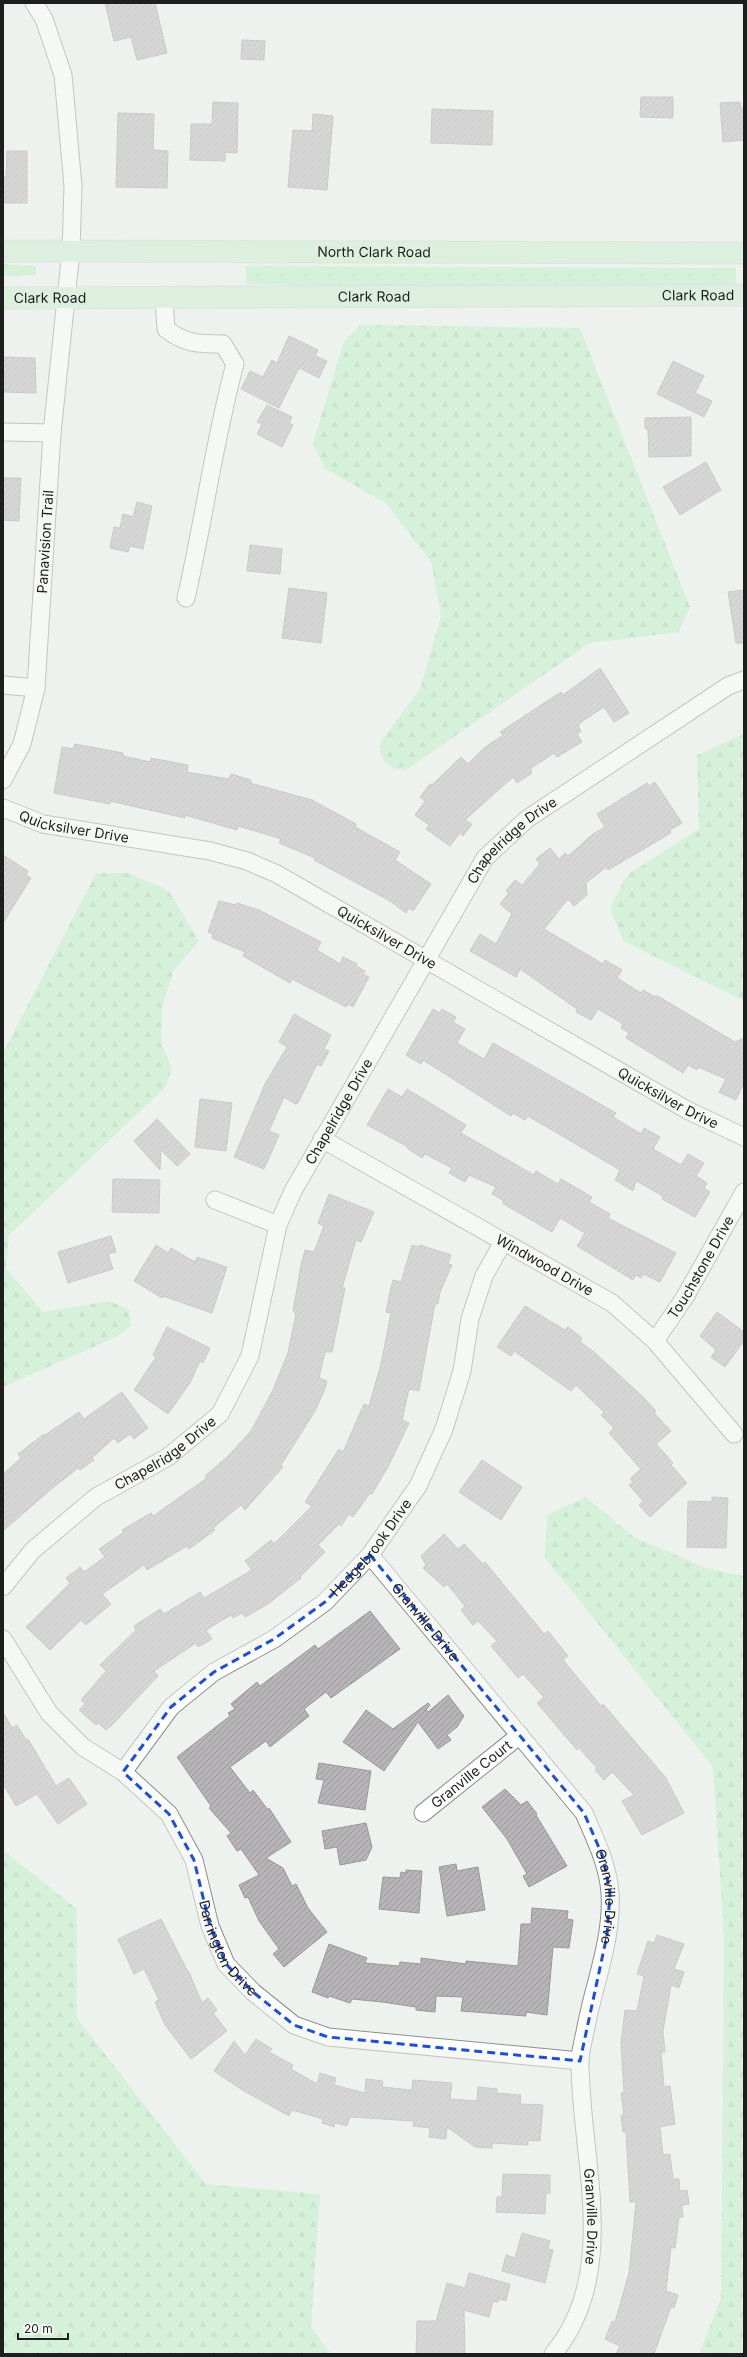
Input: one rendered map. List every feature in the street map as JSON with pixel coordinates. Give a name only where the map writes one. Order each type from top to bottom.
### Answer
[{"type":"main road","name":"North Clark Road","points":[[3,251],[744,253]]},
{"type":"main road","name":"Clark Road","points":[[3,298],[744,295]]},
{"type":"street","name":"Panavision Trail","points":[[3,780],[22,744],[36,688],[52,433],[71,251],[73,186],[63,75],[44,19],[34,3]]},
{"type":"street","points":[[164,298],[166,329],[180,340],[199,344],[223,344],[235,364],[206,487],[196,555],[186,598]]},
{"type":"street","points":[[3,432],[52,433]]},
{"type":"street","name":"Chapelridge Drive","points":[[3,1587],[33,1550],[96,1497],[168,1457],[220,1414],[250,1356],[278,1225],[293,1192],[425,959],[485,858],[527,819],[728,686],[744,680]]},
{"type":"street","points":[[3,685],[36,688]]},
{"type":"street","name":"Quicksilver Drive","points":[[3,808],[43,824],[210,852],[247,861],[277,874],[688,1110],[744,1137]]},
{"type":"street","name":"Windwood Drive","points":[[322,1139],[612,1303],[656,1341],[734,1434]]},
{"type":"street","name":"Touchstone Drive","points":[[656,1341],[685,1296],[744,1192]]},
{"type":"street","points":[[215,1200],[278,1225]]},
{"type":"street","name":"Hedgebrook Drive","points":[[123,1772],[171,1707],[214,1672],[274,1639],[325,1602],[370,1555],[418,1486],[444,1429],[462,1371],[472,1312],[484,1276],[503,1242]]},
{"type":"street","name":"Granville Drive","points":[[370,1555],[584,1813],[603,1857],[610,1893],[607,1935],[590,2004],[580,2060],[593,2238],[585,2291],[567,2337],[553,2354]]},
{"type":"street","name":"Darrington Drive","points":[[3,1639],[49,1713],[83,1747],[123,1772],[169,1814],[194,1860],[210,1926],[226,1964],[253,1992],[294,2026],[328,2037],[580,2060]]},
{"type":"street","name":"Granville Court","points":[[423,1813],[520,1735]]},
{"type":"highlighted area","points":[[370,1555],[584,1813],[603,1857],[610,1893],[607,1935],[580,2061],[328,2037],[294,2025],[253,1992],[226,1964],[210,1926],[194,1860],[169,1814],[123,1772],[171,1707],[214,1672],[274,1639],[325,1602]]},
{"type":"green space","points":[[3,264],[36,266],[36,275],[3,276]]},
{"type":"green space","points":[[246,266],[736,268],[736,285],[404,287],[246,284]]},
{"type":"green space","points":[[360,325],[580,328],[690,607],[679,632],[590,643],[406,770],[394,769],[384,762],[380,752],[381,741],[420,689],[441,616],[431,562],[386,503],[325,469],[313,443],[344,341]]},
{"type":"green space","points":[[744,734],[744,1001],[623,941],[610,908],[627,875],[699,829],[697,755]]},
{"type":"green space","points":[[96,873],[128,873],[169,891],[199,941],[174,970],[162,1007],[161,1043],[172,1068],[165,1088],[9,1235],[6,1268],[43,1312],[110,1301],[129,1310],[131,1326],[116,1337],[3,1387],[3,1053]]},
{"type":"green space","points":[[586,1497],[634,1537],[706,1568],[744,1576],[744,2354],[699,2354],[721,2298],[724,1939],[713,1767],[545,1558],[547,1515]]},
{"type":"green space","points":[[3,1850],[77,1909],[77,2018],[206,2184],[320,2194],[311,2327],[331,2354],[3,2354]]},
{"type":"building","points":[[105,3],[155,3],[167,53],[137,60],[131,37],[114,41]]},
{"type":"building","points":[[242,40],[265,41],[264,60],[241,59]]},
{"type":"building","points":[[641,97],[673,97],[673,118],[640,117]]},
{"type":"building","points":[[213,102],[238,103],[237,153],[225,152],[225,161],[190,160],[191,124],[212,124]]},
{"type":"building","points":[[740,102],[741,108],[744,108],[744,140],[723,142],[720,103]]},
{"type":"building","points":[[432,109],[493,111],[492,145],[431,143]]},
{"type":"building","points":[[118,113],[154,114],[153,150],[168,151],[167,188],[116,187]]},
{"type":"building","points":[[313,114],[333,116],[327,190],[288,187],[293,130],[312,131]]},
{"type":"building","points":[[7,151],[27,151],[27,203],[3,203],[3,177],[6,177]]},
{"type":"building","points":[[289,336],[318,350],[315,356],[327,361],[319,378],[299,368],[279,408],[241,389],[250,371],[263,377],[272,360],[277,363]]},
{"type":"building","points":[[3,357],[35,358],[36,393],[4,392]]},
{"type":"building","points":[[673,361],[704,376],[695,393],[712,401],[704,417],[657,394]]},
{"type":"building","points":[[267,405],[292,417],[289,423],[293,425],[282,447],[257,434],[262,424],[257,422]]},
{"type":"building","points":[[691,417],[691,456],[649,457],[648,430],[645,428],[645,418]]},
{"type":"building","points":[[706,462],[721,490],[680,515],[663,487]]},
{"type":"building","points":[[3,478],[21,478],[19,521],[3,520]]},
{"type":"building","points":[[137,502],[152,506],[143,549],[130,546],[128,552],[110,548],[114,527],[120,528],[123,514],[133,517]]},
{"type":"building","points":[[250,545],[282,549],[280,574],[247,571]]},
{"type":"building","points":[[289,588],[327,593],[321,643],[282,638]]},
{"type":"building","points":[[744,590],[744,643],[736,643],[728,592]]},
{"type":"building","points":[[600,668],[629,713],[614,722],[604,707],[581,722],[578,726],[581,731],[577,734],[582,742],[557,757],[554,753],[530,769],[532,773],[517,783],[513,777],[465,820],[472,824],[463,836],[460,833],[450,846],[426,829],[429,825],[415,815],[425,801],[420,797],[430,784],[432,785],[461,757],[468,764],[484,748],[503,735],[500,732],[561,692],[563,695]]},
{"type":"building","points":[[75,744],[123,753],[123,756],[150,762],[151,758],[188,765],[187,772],[229,779],[231,774],[251,780],[250,783],[312,800],[356,824],[355,827],[400,852],[395,860],[431,884],[413,911],[409,908],[406,913],[390,901],[314,860],[315,858],[279,843],[281,839],[238,826],[237,830],[185,815],[185,818],[110,801],[110,804],[54,793],[62,747],[73,749]]},
{"type":"building","points":[[655,782],[682,823],[670,830],[671,833],[608,870],[606,867],[586,883],[587,895],[574,906],[568,899],[544,929],[603,964],[605,960],[622,970],[617,978],[641,993],[643,990],[655,997],[656,995],[735,1042],[744,1038],[744,1082],[736,1100],[719,1092],[726,1079],[698,1067],[697,1070],[688,1065],[683,1073],[626,1038],[629,1033],[621,1028],[623,1024],[598,1009],[591,1020],[576,1012],[577,1009],[520,969],[516,977],[470,951],[480,934],[496,944],[512,914],[500,904],[509,893],[506,891],[515,880],[522,885],[540,864],[536,859],[550,848],[559,859],[565,853],[568,856],[593,834],[605,827],[597,814],[647,783],[649,786]]},
{"type":"building","points":[[3,855],[28,871],[26,875],[31,878],[3,923]]},
{"type":"building","points":[[219,901],[236,905],[237,903],[259,910],[321,942],[317,950],[340,964],[343,957],[357,964],[356,966],[365,971],[363,974],[369,977],[353,1007],[348,1004],[346,1007],[292,979],[290,983],[243,956],[245,952],[212,938],[213,934],[208,932]]},
{"type":"building","points":[[433,1009],[440,1013],[442,1009],[456,1017],[453,1022],[465,1029],[457,1043],[484,1059],[493,1043],[616,1113],[613,1117],[641,1134],[644,1128],[660,1137],[653,1149],[681,1165],[688,1154],[704,1163],[696,1176],[707,1183],[704,1188],[710,1192],[695,1217],[662,1199],[663,1196],[636,1181],[633,1191],[615,1180],[620,1170],[528,1116],[525,1120],[513,1113],[511,1116],[423,1060],[421,1064],[406,1055]]},
{"type":"building","points":[[294,1014],[331,1035],[324,1049],[329,1051],[321,1066],[317,1064],[298,1103],[295,1104],[284,1097],[269,1131],[279,1135],[264,1169],[234,1157],[265,1084],[287,1047],[279,1042]]},
{"type":"building","points":[[388,1089],[402,1097],[407,1089],[466,1125],[461,1133],[534,1175],[536,1171],[558,1184],[561,1179],[592,1197],[589,1202],[610,1214],[608,1218],[676,1253],[660,1282],[643,1274],[641,1278],[636,1275],[633,1280],[577,1246],[585,1233],[560,1218],[552,1232],[502,1203],[504,1201],[492,1194],[496,1187],[469,1175],[465,1182],[449,1173],[452,1168],[425,1154],[422,1158],[407,1148],[408,1147],[367,1125]]},
{"type":"building","points":[[200,1099],[232,1103],[226,1151],[195,1147]]},
{"type":"building","points":[[157,1119],[190,1154],[177,1166],[161,1150],[160,1170],[134,1141]]},
{"type":"building","points":[[113,1179],[160,1180],[159,1213],[112,1212]]},
{"type":"building","points":[[329,1194],[374,1212],[361,1242],[356,1240],[342,1288],[345,1288],[332,1352],[325,1352],[319,1378],[327,1381],[324,1391],[315,1411],[281,1465],[283,1467],[245,1510],[241,1505],[213,1528],[215,1530],[189,1549],[187,1546],[147,1570],[144,1565],[102,1594],[111,1604],[86,1625],[81,1620],[50,1650],[26,1627],[70,1583],[66,1578],[80,1567],[84,1572],[105,1557],[99,1549],[124,1532],[122,1530],[151,1513],[153,1516],[207,1478],[205,1476],[229,1455],[251,1431],[272,1392],[288,1353],[296,1314],[293,1311],[301,1265],[305,1250],[314,1252],[324,1226],[318,1223]]},
{"type":"building","points":[[111,1236],[116,1252],[108,1254],[113,1269],[68,1283],[58,1252]]},
{"type":"building","points":[[156,1245],[168,1253],[171,1248],[195,1262],[197,1257],[227,1267],[212,1313],[163,1296],[162,1298],[134,1281]]},
{"type":"building","points":[[412,1245],[419,1247],[420,1245],[451,1255],[448,1264],[452,1265],[440,1292],[438,1304],[435,1304],[419,1391],[409,1389],[402,1420],[409,1423],[389,1465],[372,1494],[370,1493],[353,1517],[349,1514],[341,1526],[339,1524],[318,1545],[325,1552],[300,1577],[301,1578],[268,1604],[245,1617],[242,1613],[233,1618],[231,1615],[206,1630],[212,1639],[198,1647],[196,1643],[154,1671],[158,1676],[106,1730],[98,1723],[96,1725],[79,1710],[85,1704],[81,1700],[106,1671],[100,1665],[136,1630],[134,1626],[160,1609],[164,1614],[200,1592],[204,1598],[252,1570],[245,1561],[271,1540],[274,1544],[312,1506],[305,1502],[339,1449],[343,1452],[364,1404],[369,1406],[381,1364],[391,1313],[386,1312],[393,1280],[401,1282]]},
{"type":"building","points":[[525,1306],[565,1330],[568,1327],[582,1338],[580,1342],[594,1352],[641,1395],[656,1411],[654,1413],[671,1431],[656,1444],[673,1463],[671,1465],[687,1483],[650,1517],[639,1505],[643,1501],[629,1485],[633,1482],[630,1479],[641,1469],[609,1433],[614,1428],[601,1415],[604,1412],[576,1385],[571,1391],[514,1351],[511,1356],[497,1347]]},
{"type":"building","points":[[717,1312],[744,1332],[744,1341],[725,1367],[711,1357],[716,1350],[700,1336]]},
{"type":"building","points":[[167,1327],[210,1348],[203,1363],[200,1361],[190,1383],[168,1414],[134,1390],[156,1357],[153,1355]]},
{"type":"building","points":[[122,1392],[148,1428],[134,1439],[130,1434],[118,1443],[114,1438],[92,1458],[94,1460],[80,1470],[78,1468],[3,1531],[3,1474],[21,1458],[18,1454],[44,1434],[45,1435],[79,1412],[84,1419]]},
{"type":"building","points":[[482,1460],[522,1487],[501,1520],[459,1492]]},
{"type":"building","points":[[712,1497],[728,1498],[726,1548],[687,1547],[688,1501],[712,1502]]},
{"type":"building","points":[[444,1534],[458,1549],[464,1544],[483,1564],[485,1562],[544,1634],[548,1631],[568,1656],[563,1660],[601,1706],[603,1704],[666,1778],[684,1813],[642,1835],[622,1801],[634,1795],[612,1772],[604,1780],[595,1770],[597,1768],[579,1748],[577,1750],[537,1703],[544,1697],[523,1674],[518,1678],[491,1646],[497,1641],[478,1621],[473,1625],[461,1610],[465,1606],[447,1584],[444,1587],[423,1568],[426,1565],[421,1556]]},
{"type":"building","points":[[370,1611],[400,1649],[331,1698],[326,1692],[304,1709],[309,1716],[270,1747],[266,1741],[230,1767],[250,1793],[253,1790],[268,1810],[269,1808],[291,1842],[266,1858],[283,1868],[292,1886],[296,1884],[308,1908],[327,1932],[284,1967],[273,1954],[279,1949],[259,1921],[248,1897],[245,1898],[239,1885],[259,1875],[241,1849],[237,1851],[227,1836],[231,1833],[209,1808],[211,1806],[177,1757],[230,1716],[228,1713],[235,1709],[231,1704],[257,1682],[260,1686],[315,1645],[318,1649]]},
{"type":"building","points":[[448,1695],[464,1716],[457,1727],[447,1735],[451,1740],[438,1749],[418,1722],[384,1771],[343,1742],[366,1710],[393,1729],[428,1703],[430,1705],[426,1710],[428,1712]]},
{"type":"building","points":[[3,1712],[12,1728],[17,1725],[26,1740],[28,1739],[56,1786],[69,1778],[87,1804],[58,1824],[37,1794],[16,1806],[3,1784]]},
{"type":"building","points":[[319,1763],[371,1771],[365,1810],[318,1803],[324,1780],[316,1779]]},
{"type":"building","points":[[505,1789],[521,1805],[527,1801],[537,1814],[536,1815],[567,1866],[529,1887],[523,1876],[527,1874],[507,1839],[482,1807]]},
{"type":"building","points":[[366,1823],[372,1847],[366,1860],[340,1865],[337,1847],[325,1849],[322,1831]]},
{"type":"building","points":[[456,1864],[457,1871],[478,1867],[485,1910],[447,1916],[439,1867]]},
{"type":"building","points":[[406,1870],[422,1871],[419,1913],[379,1909],[383,1877],[400,1878],[401,1872],[406,1873]]},
{"type":"building","points":[[532,1908],[568,1911],[567,1919],[573,1920],[569,1948],[553,1947],[547,2015],[526,2012],[526,2016],[461,2011],[463,1997],[436,1996],[435,2012],[416,2010],[416,2007],[382,2002],[352,1999],[350,2003],[329,1996],[328,1998],[312,1992],[329,1944],[367,1958],[365,1963],[399,1966],[400,1962],[421,1964],[421,1958],[466,1964],[466,1961],[518,1966],[521,1924],[531,1924]]},
{"type":"building","points":[[161,1919],[189,1972],[202,2003],[208,1998],[217,2010],[213,2013],[227,2031],[191,2059],[165,2025],[155,2002],[159,2000],[144,1969],[134,1974],[118,1939]]},
{"type":"building","points":[[657,1935],[684,1944],[674,1969],[684,1972],[679,1988],[671,1985],[663,2031],[665,2052],[661,2052],[664,2087],[670,2086],[675,2124],[660,2127],[663,2155],[670,2154],[673,2179],[679,2179],[680,2191],[687,2190],[689,2204],[682,2205],[683,2217],[679,2217],[675,2248],[671,2247],[666,2291],[678,2295],[674,2308],[671,2307],[654,2354],[616,2354],[620,2346],[605,2339],[612,2321],[615,2322],[629,2273],[636,2202],[630,2202],[626,2132],[623,2132],[621,2115],[624,2115],[621,2093],[624,2093],[621,2043],[625,2010],[637,2011],[644,1976],[637,1974],[648,1941],[654,1943]]},
{"type":"building","points":[[256,2039],[272,2049],[269,2052],[293,2065],[291,2069],[317,2084],[320,2073],[336,2078],[334,2085],[365,2093],[366,2079],[383,2081],[382,2087],[412,2090],[413,2080],[452,2083],[450,2099],[477,2101],[478,2087],[497,2089],[497,2093],[521,2095],[520,2104],[543,2105],[540,2141],[528,2140],[528,2145],[492,2143],[492,2148],[475,2147],[447,2127],[446,2139],[429,2137],[430,2128],[413,2126],[414,2121],[350,2117],[347,2126],[335,2123],[334,2127],[322,2123],[323,2119],[292,2110],[289,2116],[244,2091],[214,2071],[234,2041],[245,2055]]},
{"type":"building","points":[[503,2174],[550,2175],[550,2193],[546,2193],[545,2214],[496,2212],[497,2197],[502,2197]]},
{"type":"building","points":[[522,2233],[550,2241],[548,2249],[553,2250],[545,2283],[502,2271],[506,2255],[515,2258]]},
{"type":"building","points":[[469,2273],[510,2284],[506,2301],[499,2299],[498,2302],[493,2301],[489,2317],[464,2310],[465,2354],[416,2354],[417,2321],[436,2321],[447,2283],[465,2288]]}]
